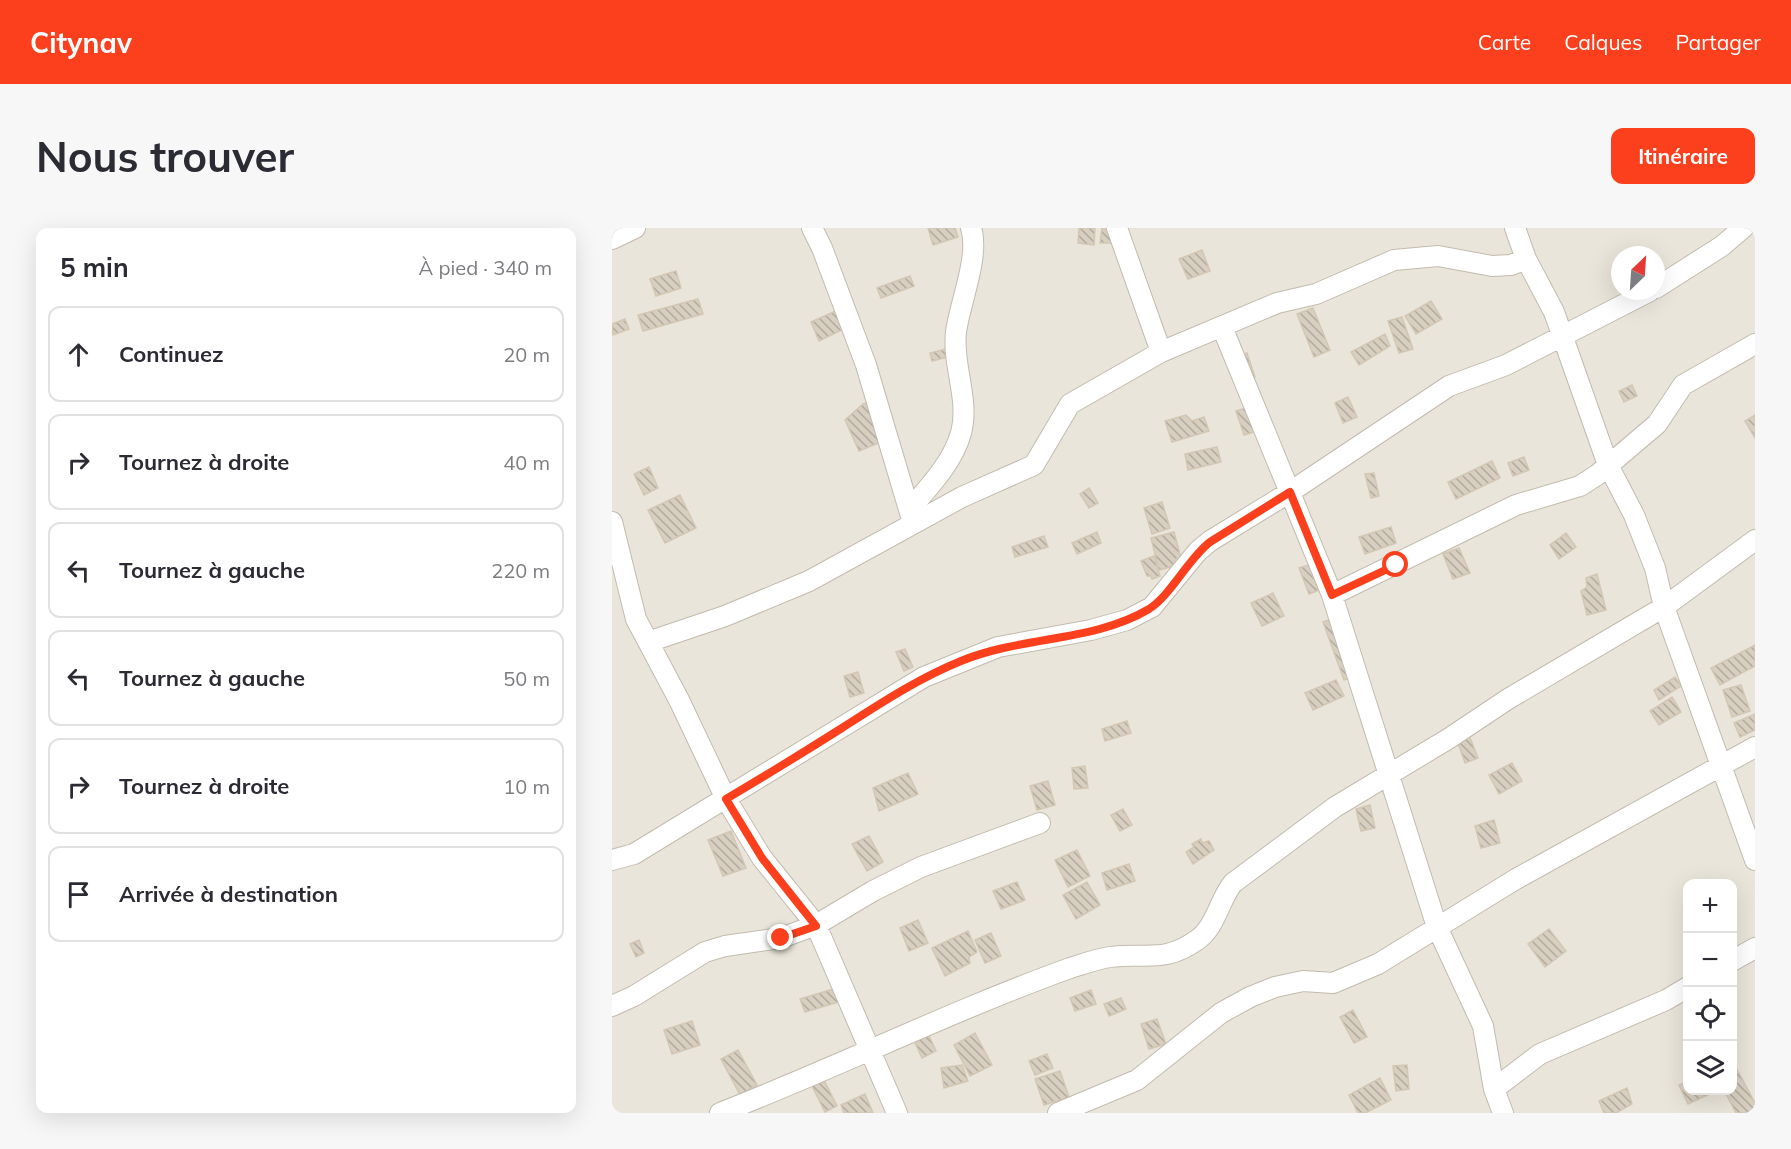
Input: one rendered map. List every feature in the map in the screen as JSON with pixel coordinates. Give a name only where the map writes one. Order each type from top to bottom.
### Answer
[{"type":"street","points":[[612,239],[634,228]]},
{"type":"street","points":[[812,228],[822,248],[866,365],[911,516]]},
{"type":"street","points":[[911,516],[961,433],[964,414],[956,335],[973,254],[971,228]]},
{"type":"street","points":[[1117,228],[1161,352]]},
{"type":"street","points":[[1515,228],[1526,259],[1554,312],[1594,419],[1608,465],[1634,515],[1654,568],[1664,607],[1755,860]]},
{"type":"street","points":[[1665,282],[1722,246],[1743,228]]},
{"type":"street","points":[[648,642],[725,616],[808,581],[911,516],[962,497],[1034,465],[1070,404],[1161,352],[1277,303],[1316,294],[1394,260],[1438,256],[1492,266],[1510,265],[1526,259]]},
{"type":"street","points":[[612,860],[634,854],[924,677],[998,647],[1091,630],[1127,620],[1143,612],[1152,607],[1198,551],[1449,386],[1506,365],[1633,300]]},
{"type":"street","points":[[1222,327],[1332,595],[1437,927],[1483,1026],[1494,1089],[1503,1113]]},
{"type":"street","points":[[1332,595],[1516,505],[1580,486],[1657,424],[1683,385],[1755,344]]},
{"type":"street","points":[[612,522],[625,585],[636,618],[679,700],[726,799],[762,858],[816,926],[897,1113]]},
{"type":"street","points":[[720,1113],[870,1049],[1071,968],[1109,957],[1162,957],[1181,949],[1206,932],[1223,895],[1233,883],[1335,807],[1664,607],[1755,540]]},
{"type":"street","points":[[1058,1113],[1137,1080],[1221,1013],[1250,997],[1275,987],[1304,981],[1333,983],[1378,964],[1516,879],[1755,747]]},
{"type":"street","points":[[612,1005],[634,996],[705,952],[725,946],[781,938],[816,926],[873,891],[921,867],[1040,823]]},
{"type":"street","points":[[1737,958],[1755,948]]},
{"type":"street","points":[[1494,1089],[1539,1054],[1666,1000],[1683,990]]},
{"type":"shaded area","points":[[612,228],[1755,228],[1755,1113],[612,1113]]},
{"type":"building","points":[[928,228],[955,228],[958,237],[933,245]]},
{"type":"building","points":[[1079,228],[1095,228],[1094,245],[1078,243]]},
{"type":"building","points":[[1102,228],[1113,228],[1112,243],[1100,243]]},
{"type":"building","points":[[1202,250],[1210,271],[1188,279],[1179,259]]},
{"type":"building","points":[[676,271],[681,288],[656,296],[650,279]]},
{"type":"building","points":[[910,276],[914,286],[881,298],[877,288]]},
{"type":"building","points":[[698,299],[703,314],[643,331],[638,315]]},
{"type":"building","points":[[1431,301],[1442,319],[1416,334],[1405,316]]},
{"type":"building","points":[[1313,308],[1330,350],[1314,357],[1297,314]]},
{"type":"building","points":[[838,310],[846,328],[819,341],[811,322]]},
{"type":"building","points":[[1402,317],[1413,349],[1399,353],[1388,321]]},
{"type":"building","points":[[625,319],[629,329],[613,335],[612,324]]},
{"type":"building","points":[[1385,334],[1390,346],[1359,365],[1351,352]]},
{"type":"building","points":[[946,349],[948,357],[932,361],[930,353]]},
{"type":"building","points":[[1247,353],[1255,377],[1242,381],[1234,357]]},
{"type":"building","points":[[1632,385],[1637,396],[1624,402],[1619,391]]},
{"type":"building","points":[[1348,397],[1357,417],[1343,423],[1335,403]]},
{"type":"building","points":[[879,400],[895,436],[859,451],[845,420],[863,404]]},
{"type":"building","points":[[1256,405],[1264,429],[1244,435],[1236,411]]},
{"type":"building","points":[[1186,415],[1192,421],[1204,417],[1209,431],[1172,442],[1165,421]]},
{"type":"building","points":[[1755,415],[1755,438],[1745,421]]},
{"type":"building","points":[[1217,447],[1221,462],[1188,470],[1185,454]]},
{"type":"building","points":[[1524,457],[1529,470],[1513,476],[1508,463]]},
{"type":"building","points":[[1492,461],[1500,478],[1456,499],[1448,482]]},
{"type":"building","points":[[649,467],[658,488],[644,495],[634,474]]},
{"type":"building","points":[[1374,473],[1379,496],[1371,498],[1365,474]]},
{"type":"building","points":[[1089,488],[1098,503],[1089,508],[1080,494]]},
{"type":"building","points":[[680,495],[696,528],[665,543],[648,510]]},
{"type":"building","points":[[1162,502],[1170,528],[1152,534],[1144,508]]},
{"type":"building","points":[[1391,527],[1396,543],[1365,554],[1359,537]]},
{"type":"building","points":[[1097,532],[1101,543],[1077,554],[1072,543]]},
{"type":"building","points":[[1174,532],[1181,558],[1176,559],[1175,566],[1159,570],[1151,538]]},
{"type":"building","points":[[1566,533],[1576,547],[1559,559],[1550,545]]},
{"type":"building","points":[[1044,536],[1048,547],[1015,557],[1012,547]]},
{"type":"building","points":[[1459,548],[1470,573],[1453,579],[1443,554]]},
{"type":"building","points":[[1154,556],[1160,576],[1152,579],[1151,576],[1147,576],[1141,561]]},
{"type":"building","points":[[1318,562],[1327,587],[1309,594],[1299,568]]},
{"type":"building","points":[[1597,574],[1606,610],[1587,615],[1581,591],[1587,587],[1586,578]]},
{"type":"building","points":[[1273,593],[1284,616],[1262,626],[1251,603]]},
{"type":"building","points":[[1343,615],[1364,673],[1344,680],[1323,622]]},
{"type":"building","points":[[1755,645],[1755,666],[1720,685],[1711,668]]},
{"type":"building","points":[[905,649],[913,667],[904,671],[896,652]]},
{"type":"building","points":[[858,672],[864,693],[850,697],[844,676]]},
{"type":"building","points":[[1675,677],[1681,686],[1659,700],[1654,690]]},
{"type":"building","points":[[1336,680],[1344,696],[1313,710],[1305,693]]},
{"type":"building","points":[[1741,685],[1750,711],[1732,717],[1723,690]]},
{"type":"building","points":[[1672,697],[1681,712],[1659,725],[1650,711]]},
{"type":"building","points":[[1755,714],[1755,730],[1740,737],[1734,723]]},
{"type":"building","points":[[1127,721],[1131,733],[1105,741],[1102,729]]},
{"type":"building","points":[[1469,735],[1478,758],[1465,763],[1457,740]]},
{"type":"building","points":[[1512,763],[1522,781],[1499,794],[1489,775]]},
{"type":"building","points":[[1085,766],[1088,788],[1074,789],[1072,768]]},
{"type":"building","points":[[908,773],[918,794],[879,811],[873,788]]},
{"type":"building","points":[[1048,781],[1055,805],[1037,810],[1030,786]]},
{"type":"building","points":[[1370,805],[1375,828],[1361,831],[1356,809]]},
{"type":"building","points":[[1123,809],[1132,825],[1120,831],[1111,815]]},
{"type":"building","points":[[1494,820],[1500,843],[1481,848],[1475,826]]},
{"type":"building","points":[[731,831],[746,868],[723,876],[708,840]]},
{"type":"building","points":[[869,836],[883,862],[867,871],[852,844]]},
{"type":"building","points":[[1201,839],[1202,843],[1209,841],[1214,850],[1193,864],[1186,852],[1194,847],[1192,844]]},
{"type":"building","points":[[1077,850],[1090,876],[1068,887],[1055,860]]},
{"type":"building","points":[[1129,864],[1135,881],[1107,890],[1102,873]]},
{"type":"building","points":[[1017,882],[1025,900],[1001,909],[993,891]]},
{"type":"building","points":[[1087,882],[1100,905],[1076,919],[1063,895]]},
{"type":"building","points":[[918,920],[928,943],[909,951],[900,928]]},
{"type":"building","points":[[1549,929],[1566,951],[1545,967],[1528,944]]},
{"type":"building","points":[[968,931],[977,952],[969,957],[970,963],[945,976],[932,948]]},
{"type":"building","points":[[991,933],[1001,956],[985,963],[975,940]]},
{"type":"building","points":[[639,940],[644,953],[636,957],[630,944]]},
{"type":"building","points":[[840,987],[845,1000],[805,1012],[800,999]]},
{"type":"building","points":[[1091,990],[1096,1004],[1075,1011],[1070,998]]},
{"type":"building","points":[[1121,998],[1126,1009],[1109,1016],[1104,1004]]},
{"type":"building","points":[[1353,1010],[1367,1037],[1354,1043],[1340,1017]]},
{"type":"building","points":[[1157,1019],[1166,1044],[1149,1049],[1141,1024]]},
{"type":"building","points":[[692,1021],[700,1045],[672,1054],[664,1030]]},
{"type":"building","points":[[926,1029],[936,1051],[922,1058],[912,1036]]},
{"type":"building","points":[[975,1033],[992,1065],[970,1076],[954,1045]]},
{"type":"building","points":[[738,1050],[757,1085],[740,1095],[721,1059]]},
{"type":"building","points":[[1047,1054],[1053,1068],[1035,1075],[1029,1061]]},
{"type":"building","points":[[962,1065],[968,1081],[944,1088],[941,1068]]},
{"type":"building","points":[[1407,1065],[1409,1089],[1396,1091],[1393,1066]]},
{"type":"building","points":[[1737,1069],[1755,1103],[1754,1113],[1736,1113],[1727,1095],[1737,1095]]},
{"type":"building","points":[[1060,1071],[1069,1097],[1044,1105],[1035,1079]]},
{"type":"building","points":[[823,1078],[837,1106],[825,1112],[811,1084]]},
{"type":"building","points":[[1380,1078],[1391,1100],[1365,1113],[1358,1113],[1349,1095]]},
{"type":"building","points":[[1627,1088],[1632,1104],[1616,1113],[1604,1113],[1599,1101]]},
{"type":"building","points":[[865,1094],[873,1113],[844,1113],[841,1105]]},
{"type":"building","points":[[1684,1095],[1708,1095],[1688,1104]]},
{"type":"route","points":[[781,938],[816,926],[762,858],[726,799],[924,677],[998,647],[1091,630],[1127,620],[1152,607],[1198,551],[1290,492],[1332,595],[1396,565]]}]
